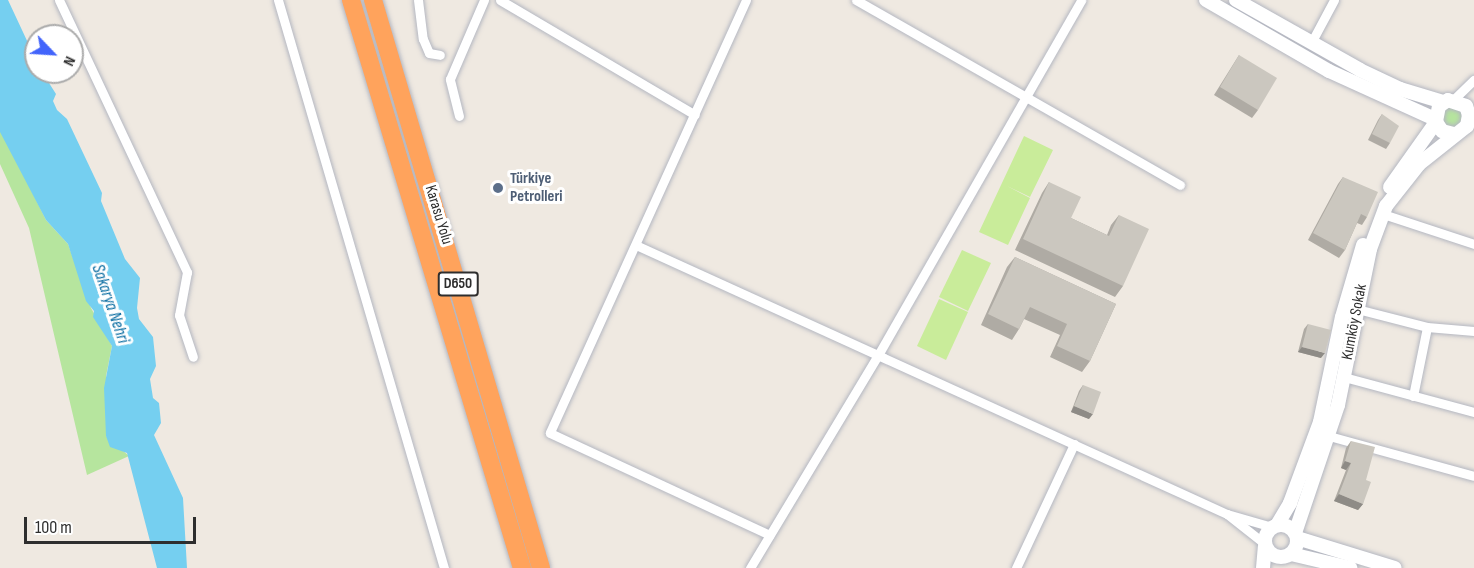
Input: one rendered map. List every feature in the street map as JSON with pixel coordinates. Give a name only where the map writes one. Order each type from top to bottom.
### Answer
[{"type":"highway","points":[[351,0],[522,568]]},
{"type":"highway","name":"Karasu Yolu","points":[[373,0],[541,568]]},
{"type":"main road","points":[[1206,0],[1329,71],[1435,120],[1442,131],[1474,137]]},
{"type":"main road","points":[[1236,0],[1311,44],[1400,89],[1448,101],[1471,111],[1467,126],[1456,134]]},
{"type":"main road","points":[[1435,120],[1448,101]]},
{"type":"main road","name":"Kumköy Sokak","points":[[1274,526],[1290,503],[1320,422],[1344,307],[1363,245],[1387,193],[1435,120]]},
{"type":"main road","name":"Kumköy Sokak","points":[[1296,535],[1329,436],[1344,377],[1370,249],[1383,214],[1419,164],[1456,134]]},
{"type":"main road","points":[[1263,568],[1265,545],[1274,526],[1287,526],[1296,535],[1395,568]]},
{"type":"main road","points":[[1287,559],[1296,535]]},
{"type":"main road","points":[[1265,545],[1272,555],[1350,568]]},
{"type":"street","points":[[59,0],[187,272],[178,315],[194,357]]},
{"type":"street","points":[[278,0],[444,568]]},
{"type":"street","points":[[418,0],[423,39],[429,53],[440,55]]},
{"type":"street","points":[[459,116],[450,79],[484,0]]},
{"type":"street","points":[[500,0],[695,115]]},
{"type":"street","points":[[746,0],[638,246],[550,433],[770,535]]},
{"type":"street","points":[[856,0],[1180,185]]},
{"type":"street","points":[[750,568],[878,355],[1081,0]]},
{"type":"street","points":[[1311,44],[1335,0]]},
{"type":"street","points":[[1448,101],[1474,80]]},
{"type":"street","points":[[1383,214],[1474,244]]},
{"type":"street","points":[[638,246],[1227,514],[1274,526]]},
{"type":"street","points":[[1357,309],[1428,327],[1474,331]]},
{"type":"street","points":[[1413,396],[1428,327]]},
{"type":"street","points":[[1344,377],[1413,396],[1473,409]]},
{"type":"street","points":[[1329,436],[1474,476]]},
{"type":"street","points":[[1016,568],[1074,444]]},
{"type":"street","points":[[1227,514],[1265,545]]},
{"type":"green space","points":[[1452,107],[1459,110],[1462,117],[1459,124],[1452,127],[1445,124],[1442,117],[1445,110]]},
{"type":"green space","points":[[0,127],[46,220],[68,244],[91,308],[112,346],[106,376],[106,436],[129,456],[87,475],[29,228],[0,164]]},
{"type":"green space","points":[[1024,136],[1053,150],[1030,197],[1007,186],[1030,198],[1008,245],[979,232]]},
{"type":"green space","points":[[962,250],[991,263],[968,311],[939,297]]},
{"type":"green space","points":[[939,299],[968,312],[946,360],[917,346]]},
{"type":"water","name":"Sakarya Nehri","points":[[0,0],[8,0],[24,34],[24,84],[50,84],[56,94],[53,101],[57,110],[67,119],[102,193],[101,201],[125,259],[140,278],[137,308],[139,319],[153,337],[156,366],[150,379],[153,398],[159,403],[161,423],[154,435],[183,498],[187,568],[157,568],[127,453],[110,447],[106,436],[104,388],[112,346],[93,317],[94,311],[86,301],[68,244],[46,220],[0,132]]},
{"type":"building","points":[[1239,55],[1277,78],[1258,110],[1220,87]]},
{"type":"building","points":[[1382,114],[1399,126],[1390,143],[1372,134]]},
{"type":"building","points":[[1343,177],[1378,192],[1367,217],[1361,214],[1345,250],[1313,233]]},
{"type":"building","points":[[1049,182],[1081,197],[1071,218],[1109,236],[1119,215],[1149,229],[1123,286],[1023,239]]},
{"type":"building","points":[[1015,257],[1116,304],[1090,361],[1057,346],[1067,324],[1030,307],[1019,329],[988,314]]},
{"type":"building","points":[[1308,324],[1331,330],[1325,353],[1302,347]]},
{"type":"building","points":[[1083,385],[1101,392],[1093,414],[1074,406]]},
{"type":"building","points":[[1351,441],[1375,447],[1366,480],[1371,482],[1363,504],[1339,494],[1351,463],[1345,461]]},
{"type":"place","name":"Türkiye Petrolleri","points":[[498,188]]}]
